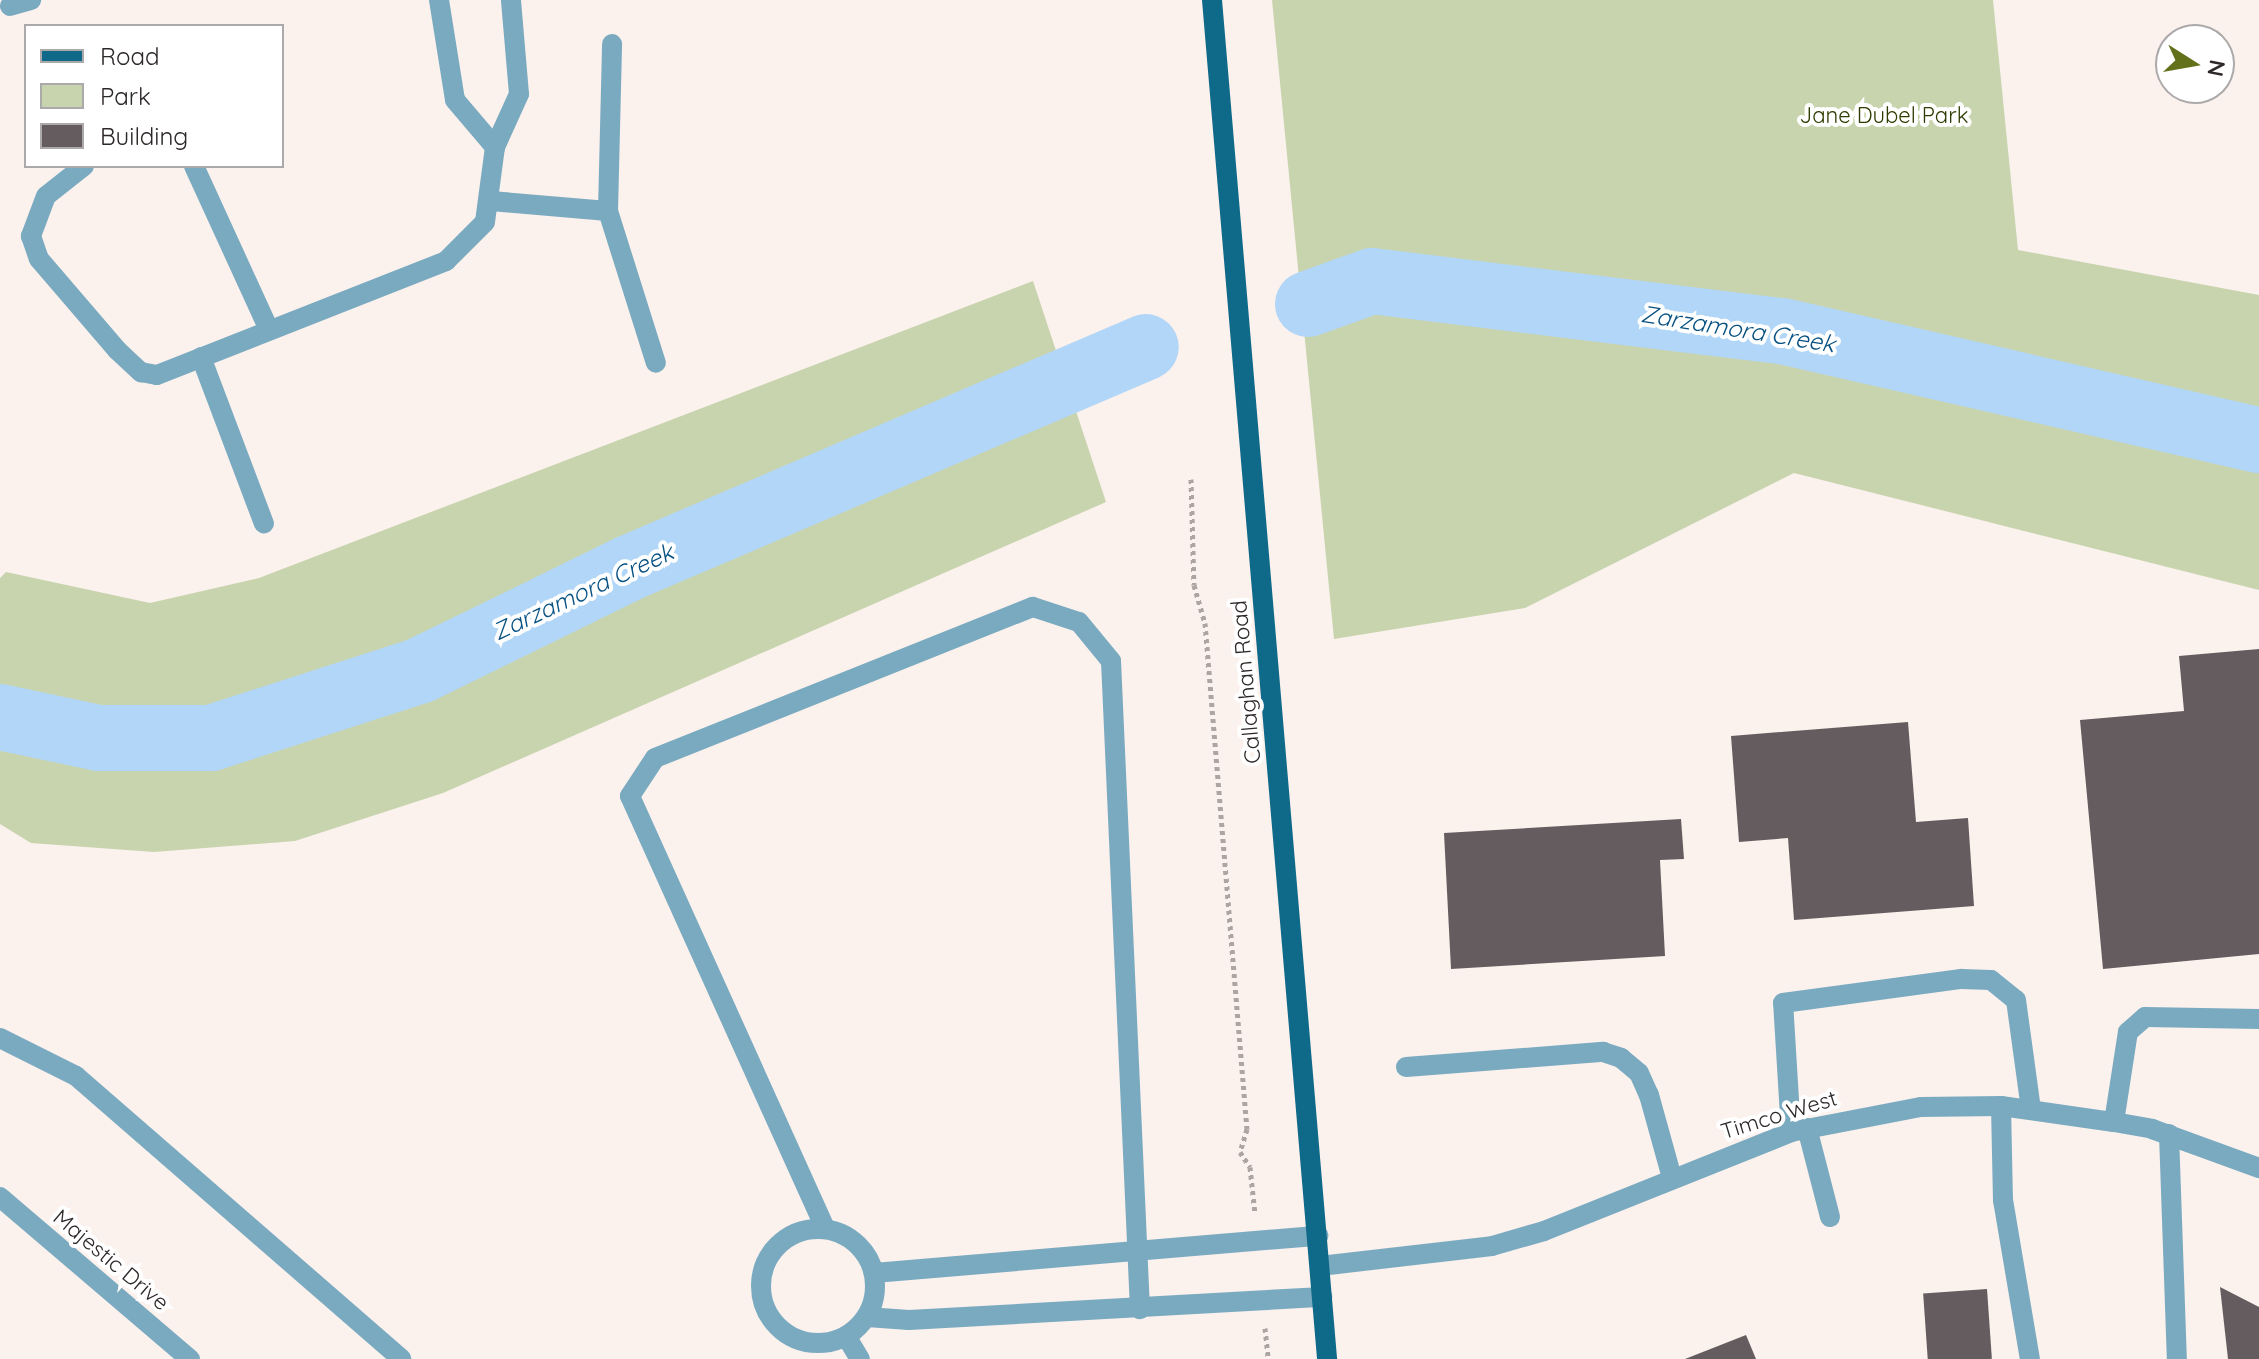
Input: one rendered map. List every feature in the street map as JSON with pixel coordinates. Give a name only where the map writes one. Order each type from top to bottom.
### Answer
[{"type":"main road","name":"Callaghan Road","points":[[1212,0],[1327,1359]]},
{"type":"street","points":[[6,7],[31,0]]},
{"type":"street","points":[[439,0],[455,100],[495,147]]},
{"type":"street","points":[[81,168],[46,196],[34,215],[31,236],[39,259],[141,372],[157,375],[446,261],[478,232],[491,201],[495,147],[519,94],[511,0]]},
{"type":"street","points":[[612,44],[608,211],[656,363]]},
{"type":"street","points":[[195,168],[269,330]]},
{"type":"street","points":[[491,201],[608,211]]},
{"type":"street","points":[[201,357],[264,524]]},
{"type":"street","points":[[825,1228],[630,796],[655,758],[1033,607],[1079,622],[1111,661],[1140,1309]]},
{"type":"street","points":[[1830,1217],[1799,1130],[1783,1003],[1961,979],[1991,980],[2016,1000],[2031,1109]]},
{"type":"street","points":[[2114,1122],[2128,1032],[2145,1017],[2259,1019]]},
{"type":"street","points":[[0,1038],[76,1076],[401,1359]]},
{"type":"street","points":[[1406,1067],[1603,1052],[1621,1058],[1644,1084],[1672,1178]]},
{"type":"street","points":[[2001,1106],[2003,1200],[2030,1359]]},
{"type":"street","name":"Timco West","points":[[1320,1266],[1492,1246],[1544,1231],[1799,1130],[1921,1107],[2001,1106],[2114,1122],[2169,1134],[2259,1168]]},
{"type":"street","points":[[2169,1134],[2177,1359]]},
{"type":"street","name":"Majestic Drive","points":[[0,1197],[190,1359]]},
{"type":"street","points":[[825,1228],[860,1245],[874,1273],[874,1300],[867,1317],[846,1336],[819,1344],[801,1341],[771,1319],[762,1302],[762,1274],[774,1248],[789,1236],[825,1228]]},
{"type":"street","points":[[874,1273],[1136,1248],[1318,1236]]},
{"type":"street","points":[[867,1317],[909,1320],[1322,1297]]},
{"type":"street","points":[[846,1336],[860,1359]]},
{"type":"path","points":[[1191,479],[1194,585],[1205,623],[1247,1129],[1240,1152],[1250,1167],[1254,1203]]},
{"type":"path","points":[[1264,1319],[1268,1359]]},
{"type":"green space","name":"Jane Dubel Park","points":[[1272,0],[1993,0],[2018,250],[2259,295],[2259,590],[1794,473],[1525,608],[1334,639]]},
{"type":"green space","points":[[1033,281],[1106,502],[443,793],[295,841],[154,852],[31,843],[0,824],[0,578],[6,572],[150,603],[259,578]]},
{"type":"building","points":[[2259,649],[2259,954],[2103,969],[2080,720],[2184,711],[2179,656]]},
{"type":"building","points":[[1908,722],[1916,822],[1968,818],[1974,906],[1794,920],[1788,838],[1739,842],[1731,736]]},
{"type":"building","points":[[1681,819],[1684,859],[1660,860],[1665,956],[1451,969],[1444,833]]},
{"type":"building","points":[[2220,1287],[2259,1307],[2259,1359],[2228,1359]]},
{"type":"building","points":[[1987,1289],[1992,1359],[1928,1359],[1923,1293]]},
{"type":"building","points":[[1746,1335],[1756,1359],[1685,1359]]},
{"type":"waterway","name":"Zarzamora Creek","points":[[1308,304],[1372,281],[1782,331],[2259,440]]},
{"type":"waterway","name":"Zarzamora Creek","points":[[0,717],[99,738],[211,738],[421,670],[629,568],[1146,347]]}]
